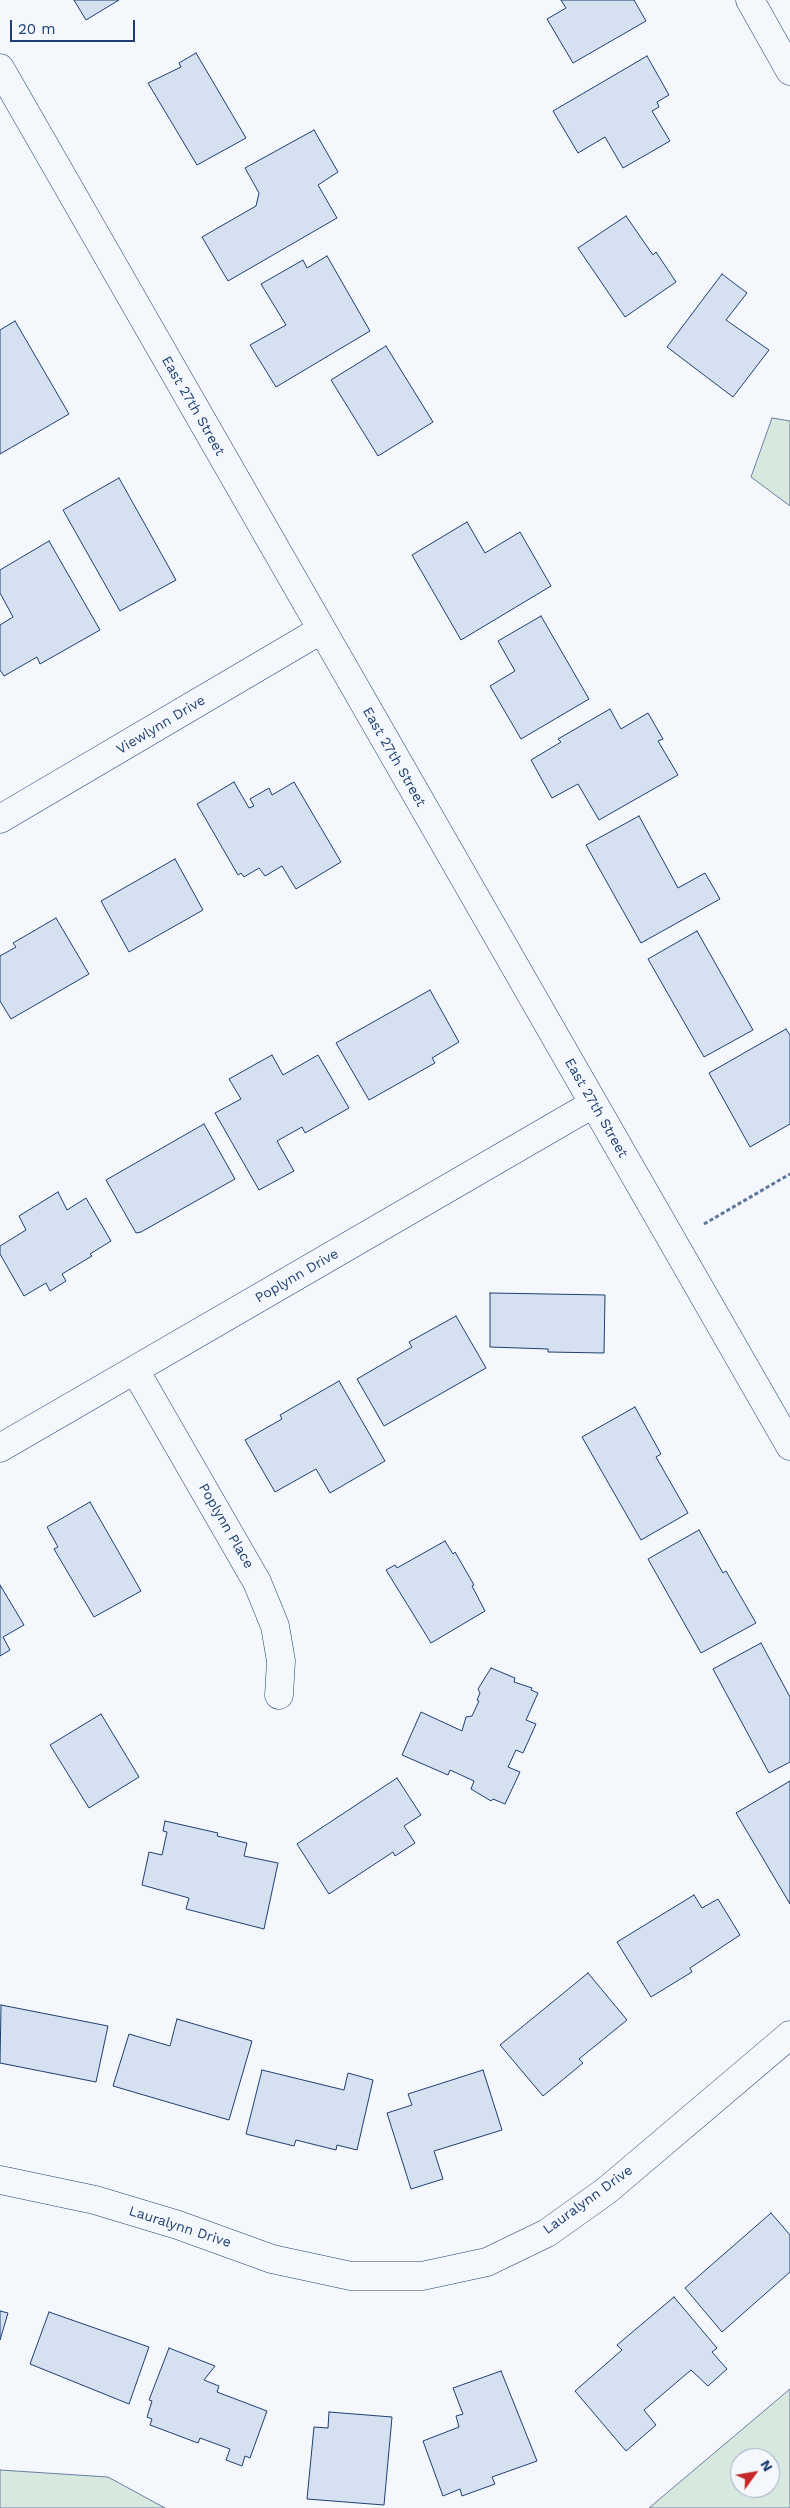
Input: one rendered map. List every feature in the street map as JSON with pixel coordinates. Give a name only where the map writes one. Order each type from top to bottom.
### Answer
[{"type":"street","points":[[750,0],[790,71]]},
{"type":"street","name":"East 27th Street","points":[[0,68],[790,1446]]},
{"type":"street","name":"Viewlynn Drive","points":[[0,820],[321,630]]},
{"type":"street","name":"Poplynn Drive","points":[[0,1448],[593,1104]]},
{"type":"street","name":"Poplynn Place","points":[[135,1370],[257,1582],[275,1626],[281,1661],[279,1695]]},
{"type":"street","name":"Lauralynn Drive","points":[[0,2180],[95,2200],[178,2225],[272,2258],[351,2276],[422,2276],[487,2262],[547,2232],[606,2191],[790,2035]]},
{"type":"path","points":[[673,1241],[790,1174]]},
{"type":"shaded area","points":[[772,418],[790,421],[790,506],[751,477]]},
{"type":"shaded area","points":[[790,2389],[790,2508],[649,2508]]},
{"type":"shaded area","points":[[0,2470],[108,2477],[165,2508],[0,2508]]},
{"type":"building","points":[[74,0],[119,0],[86,20]]},
{"type":"building","points":[[561,0],[634,0],[646,21],[573,63],[547,19],[566,8]]},
{"type":"building","points":[[196,53],[246,138],[197,165],[148,83],[181,67],[179,63]]},
{"type":"building","points":[[647,56],[669,95],[657,102],[659,107],[652,111],[670,141],[623,168],[605,137],[578,153],[553,111]]},
{"type":"building","points":[[314,130],[338,172],[318,185],[337,218],[228,281],[202,237],[256,206],[259,193],[245,168]]},
{"type":"building","points":[[626,216],[653,255],[656,252],[676,282],[625,317],[578,248]]},
{"type":"building","points":[[327,256],[370,331],[276,387],[250,345],[286,325],[261,284],[303,260],[307,268]]},
{"type":"building","points":[[722,274],[747,293],[726,320],[769,350],[733,397],[667,347]]},
{"type":"building","points":[[15,321],[69,414],[0,454],[0,330]]},
{"type":"building","points":[[386,346],[433,422],[378,456],[331,380]]},
{"type":"building","points":[[119,478],[176,580],[120,611],[63,510]]},
{"type":"building","points":[[467,522],[485,553],[520,532],[551,586],[461,640],[412,555]]},
{"type":"building","points":[[49,541],[100,630],[40,664],[37,657],[4,676],[0,670],[0,625],[13,617],[0,593],[0,570]]},
{"type":"building","points":[[541,616],[589,699],[521,739],[490,686],[515,671],[498,641]]},
{"type":"building","points":[[610,709],[621,729],[648,713],[663,739],[658,741],[678,775],[599,820],[578,784],[552,798],[531,760],[561,742],[558,739]]},
{"type":"building","points":[[234,782],[249,808],[254,806],[250,799],[269,788],[272,795],[294,782],[341,862],[296,889],[282,866],[265,876],[259,868],[244,877],[241,873],[238,875],[197,804]]},
{"type":"building","points":[[639,816],[678,888],[705,873],[720,899],[641,943],[586,845]]},
{"type":"building","points":[[175,859],[203,910],[129,952],[101,901]]},
{"type":"building","points":[[56,918],[89,974],[11,1019],[0,1001],[0,956],[16,947],[13,943]]},
{"type":"building","points":[[697,931],[753,1030],[704,1057],[648,959]]},
{"type":"building","points":[[430,990],[459,1042],[432,1058],[435,1063],[369,1100],[336,1043]]},
{"type":"building","points":[[786,1029],[790,1035],[790,1124],[750,1147],[709,1073]]},
{"type":"building","points":[[272,1055],[283,1075],[318,1055],[349,1108],[305,1133],[302,1127],[277,1141],[294,1171],[259,1190],[215,1113],[241,1099],[229,1079]]},
{"type":"building","points":[[204,1124],[235,1179],[141,1232],[136,1233],[106,1180]]},
{"type":"building","points":[[58,1192],[67,1210],[86,1198],[111,1241],[90,1254],[92,1256],[62,1274],[66,1281],[50,1291],[46,1283],[24,1296],[0,1254],[0,1246],[26,1230],[19,1216]]},
{"type":"building","points":[[490,1293],[605,1295],[604,1353],[548,1352],[548,1349],[490,1347]]},
{"type":"building","points":[[456,1316],[486,1368],[384,1426],[357,1379],[412,1347],[409,1342]]},
{"type":"building","points":[[339,1381],[385,1461],[330,1493],[316,1469],[275,1492],[245,1440],[282,1419],[280,1415]]},
{"type":"building","points":[[635,1407],[661,1454],[656,1457],[688,1513],[641,1540],[582,1437]]},
{"type":"building","points":[[90,1502],[141,1591],[94,1617],[54,1549],[58,1547],[47,1527]]},
{"type":"building","points":[[699,1530],[723,1573],[726,1571],[756,1623],[701,1653],[648,1559]]},
{"type":"building","points":[[445,1541],[453,1554],[455,1552],[474,1585],[472,1586],[485,1611],[431,1643],[386,1570],[395,1565],[397,1568]]},
{"type":"building","points":[[0,1585],[24,1625],[3,1637],[10,1650],[0,1656]]},
{"type":"building","points":[[761,1643],[790,1697],[790,1762],[769,1773],[713,1669]]},
{"type":"building","points":[[491,1668],[515,1678],[514,1682],[532,1688],[531,1690],[538,1693],[526,1720],[536,1724],[523,1753],[516,1750],[508,1767],[520,1772],[505,1804],[493,1799],[491,1801],[471,1789],[474,1781],[450,1770],[448,1775],[402,1755],[421,1712],[462,1731],[466,1717],[472,1716],[479,1701],[477,1700],[480,1693],[478,1689]]},
{"type":"building","points":[[101,1714],[139,1777],[89,1808],[50,1745]]},
{"type":"building","points":[[397,1778],[421,1815],[404,1826],[415,1843],[395,1856],[393,1852],[329,1894],[297,1844]]},
{"type":"building","points":[[790,1781],[790,1904],[736,1813]]},
{"type":"building","points":[[165,1821],[218,1833],[217,1836],[247,1843],[244,1856],[278,1863],[264,1929],[186,1909],[189,1898],[142,1885],[149,1852],[162,1855],[167,1832],[163,1831]]},
{"type":"building","points":[[694,1895],[702,1908],[718,1899],[740,1935],[690,1968],[692,1972],[651,1997],[617,1942]]},
{"type":"building","points":[[588,1973],[627,2020],[579,2059],[583,2063],[543,2096],[500,2045]]},
{"type":"building","points":[[1,2005],[108,2026],[96,2082],[0,2063]]},
{"type":"building","points":[[177,2019],[252,2041],[229,2120],[113,2086],[129,2034],[170,2046]]},
{"type":"building","points":[[262,2070],[344,2090],[348,2073],[373,2080],[357,2150],[337,2145],[336,2150],[296,2140],[294,2146],[246,2134]]},
{"type":"building","points":[[483,2070],[502,2130],[434,2151],[443,2179],[411,2189],[387,2113],[412,2105],[408,2094]]},
{"type":"building","points":[[771,2213],[790,2235],[790,2272],[722,2332],[685,2288]]},
{"type":"building","points":[[674,2297],[717,2348],[712,2352],[727,2369],[708,2386],[691,2370],[644,2410],[656,2425],[626,2451],[575,2391],[622,2350],[617,2345]]},
{"type":"building","points":[[0,2311],[8,2313],[0,2340]]},
{"type":"building","points":[[49,2312],[149,2347],[129,2404],[30,2364]]},
{"type":"building","points":[[169,2348],[215,2366],[204,2380],[219,2386],[217,2392],[267,2411],[250,2458],[245,2456],[242,2466],[226,2460],[230,2449],[200,2438],[198,2443],[150,2425],[152,2419],[147,2417],[152,2401],[149,2400]]},
{"type":"building","points":[[501,2371],[537,2461],[492,2477],[495,2484],[462,2496],[460,2489],[443,2496],[423,2441],[459,2427],[456,2416],[463,2414],[453,2388]]},
{"type":"building","points":[[329,2412],[392,2417],[384,2505],[307,2499],[314,2427],[328,2428]]}]
